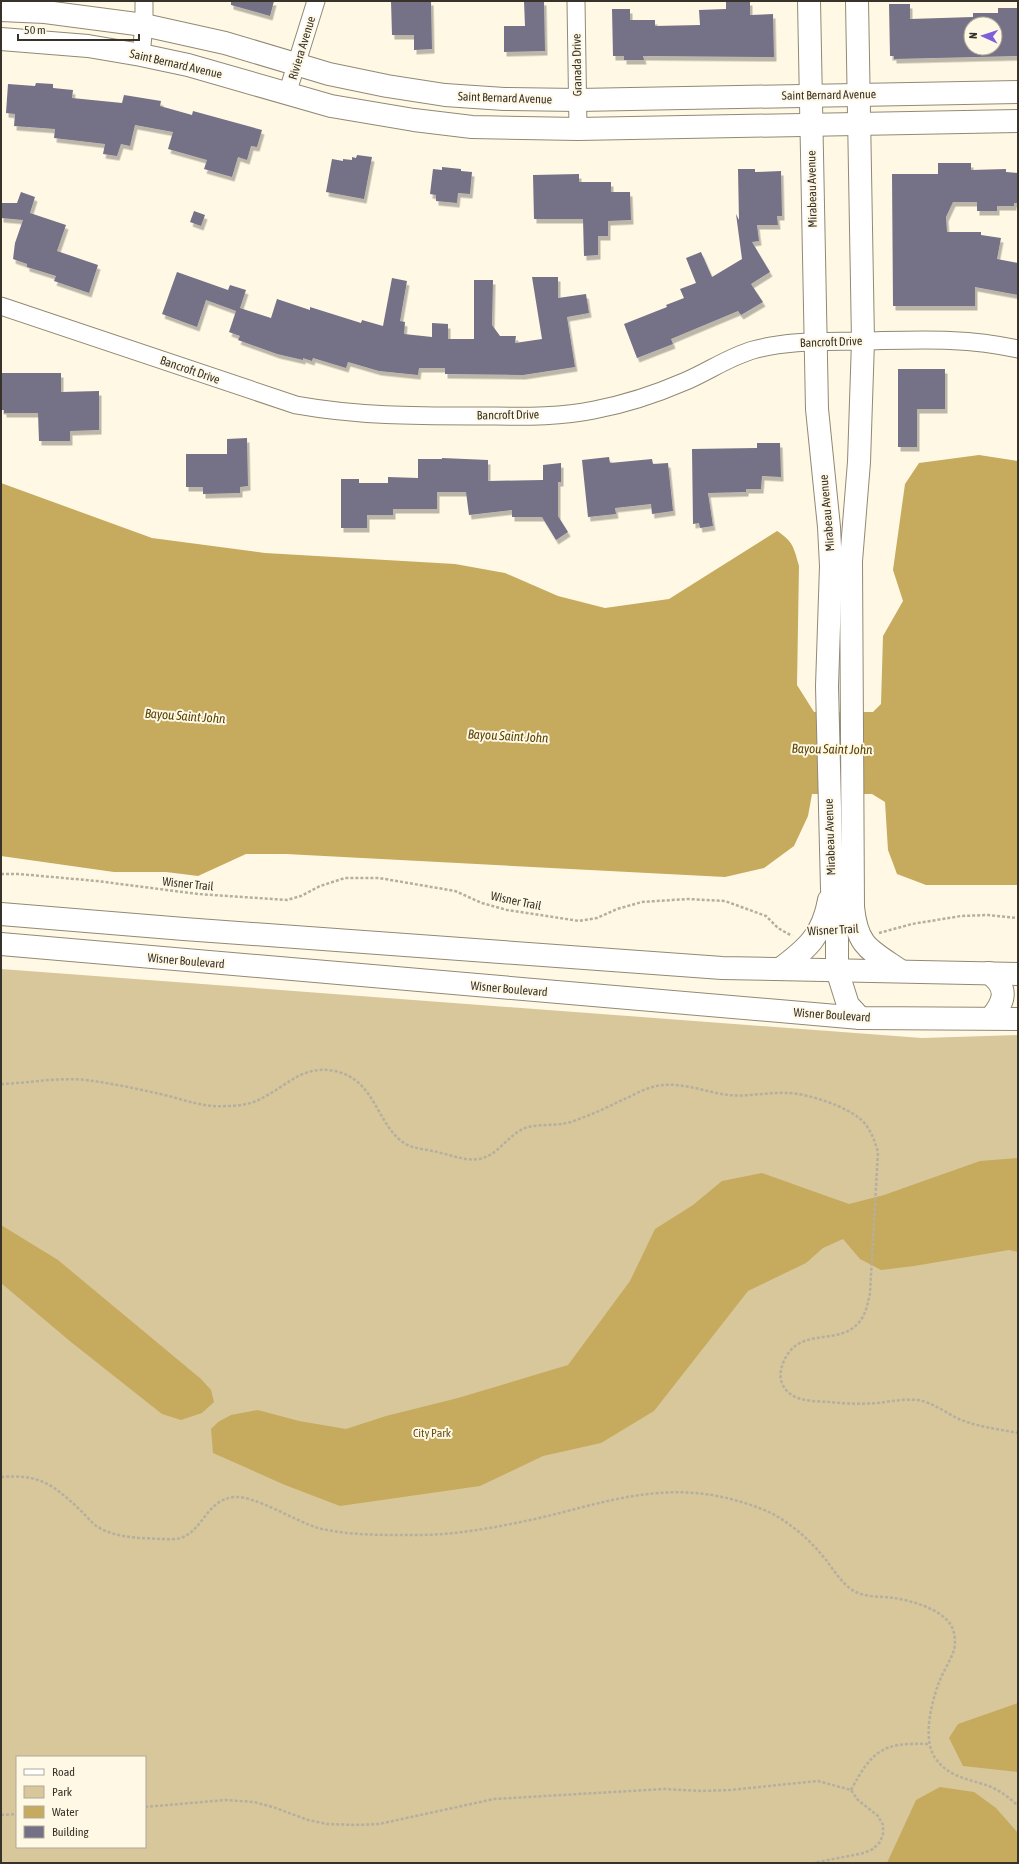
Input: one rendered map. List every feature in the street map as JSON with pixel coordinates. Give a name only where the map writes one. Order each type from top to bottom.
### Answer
[{"type":"street","points":[[141,55],[144,25],[144,1]]},
{"type":"street","name":"Riviera Avenue","points":[[287,94],[316,1]]},
{"type":"street","name":"Granada Drive","points":[[576,1],[578,129]]},
{"type":"street","name":"Mirabeau Avenue","points":[[809,1],[817,409],[829,527],[830,566],[827,686],[832,889],[837,939],[837,970],[848,1005],[860,1018]]},
{"type":"street","name":"Mirabeau Avenue","points":[[857,1],[863,341],[860,454],[851,561],[853,907],[855,927],[860,938]]},
{"type":"street","name":"Saint Bernard Avenue","points":[[1,10],[45,12],[144,25],[225,43],[329,74],[387,86],[445,95],[504,99],[578,100],[1018,92]]},
{"type":"street","name":"Saint Bernard Avenue","points":[[1,39],[88,46],[141,55],[188,65],[332,106],[414,120],[472,127],[578,129],[1018,121]]},
{"type":"street","name":"Bancroft Drive","points":[[1,306],[296,404],[334,412],[382,416],[556,415],[594,410],[640,399],[687,381],[727,360],[752,350],[779,344],[951,339],[988,342],[1018,348]]},
{"type":"street","points":[[780,969],[797,957],[814,940],[826,918],[832,889]]},
{"type":"street","points":[[1,914],[184,929],[722,968],[1018,974]]},
{"type":"street","points":[[860,938],[873,952],[901,971]]},
{"type":"street","name":"Wisner Boulevard","points":[[1,944],[860,1018],[1018,1019]]},
{"type":"street","points":[[989,973],[1002,987],[1003,996],[1002,1004],[991,1018]]},
{"type":"path","name":"Wisner Trail","points":[[1,874],[19,874],[198,894],[287,900],[301,896],[320,886],[344,878],[379,878],[455,891],[482,903],[507,910],[579,921],[597,918],[642,902],[681,899],[725,901],[766,916],[778,928],[794,938],[802,941],[814,940]]},
{"type":"path","name":"Wisner Trail","points":[[860,938],[868,937],[885,930],[961,916],[1018,918]]},
{"type":"path","points":[[1,1084],[50,1079],[79,1079],[162,1094],[199,1104],[228,1106],[247,1104],[263,1098],[303,1073],[320,1070],[334,1071],[349,1076],[363,1088],[391,1130],[402,1142],[414,1148],[432,1150],[467,1160],[480,1159],[492,1154],[518,1131],[530,1127],[556,1126],[572,1122],[642,1090],[658,1085],[675,1086],[728,1095],[790,1093],[803,1095],[846,1110],[865,1123],[873,1137],[878,1152],[871,1274],[866,1310],[861,1320],[844,1333],[808,1338],[797,1344],[788,1353],[780,1374],[782,1384],[788,1392],[796,1397],[806,1400],[864,1404],[919,1400],[974,1424],[1018,1433]]},
{"type":"path","points":[[1,1477],[23,1475],[44,1481],[64,1495],[96,1526],[115,1535],[163,1539],[181,1538],[193,1531],[212,1506],[228,1498],[238,1496],[252,1500],[298,1521],[321,1528],[348,1533],[408,1535],[485,1529],[627,1497],[660,1492],[687,1492],[719,1496],[750,1504],[771,1513],[796,1528],[814,1544],[848,1588],[860,1594],[914,1603],[934,1611],[946,1618],[952,1626],[955,1637],[954,1650],[938,1684],[932,1704],[928,1744],[936,1759],[948,1771],[968,1781],[988,1786],[1009,1797],[1018,1806]]},
{"type":"path","points":[[851,1790],[863,1767],[873,1755],[884,1749],[898,1745],[928,1744]]},
{"type":"path","points":[[146,1807],[226,1800],[254,1802],[273,1807],[308,1820],[327,1824],[356,1825],[379,1824],[494,1799],[664,1789],[701,1791],[730,1790],[805,1781],[818,1781],[851,1790],[858,1800],[870,1808],[880,1820],[883,1834],[880,1842],[873,1849],[864,1853],[814,1863]]},
{"type":"path","points":[[1,1815],[16,1814]]},
{"type":"green space","name":"City Park","points":[[1,969],[922,1038],[1018,1035],[1018,1863],[1,1863]]},
{"type":"water","name":"Bayou Saint John","points":[[979,455],[1018,461],[1018,885],[926,885],[897,874],[888,850],[885,802],[872,794],[812,794],[808,816],[794,846],[764,868],[725,877],[286,854],[246,854],[198,876],[166,872],[114,872],[1,856],[1,483],[152,538],[265,553],[455,564],[505,573],[558,596],[605,608],[669,599],[777,531],[790,542],[796,554],[799,566],[797,685],[814,712],[873,712],[881,704],[883,636],[903,601],[893,570],[905,484],[919,463]]},
{"type":"water","points":[[1018,1158],[1018,1252],[1009,1250],[881,1270],[860,1259],[843,1239],[823,1248],[806,1263],[748,1291],[654,1411],[601,1443],[543,1456],[480,1486],[340,1506],[285,1485],[213,1453],[211,1429],[218,1422],[231,1415],[258,1410],[299,1421],[346,1429],[386,1416],[458,1398],[568,1365],[630,1281],[655,1229],[693,1205],[722,1181],[762,1173],[849,1204],[884,1195],[980,1161]]},
{"type":"water","points":[[1,1225],[58,1260],[201,1379],[211,1390],[214,1402],[202,1413],[181,1420],[162,1414],[71,1342],[1,1283]]},
{"type":"water","points":[[1018,1703],[1018,1772],[963,1766],[949,1738],[958,1724]]},
{"type":"water","points":[[940,1787],[974,1792],[996,1808],[1018,1833],[1018,1863],[887,1863],[916,1800]]},
{"type":"building","points":[[231,1],[274,1],[270,16],[231,5]]},
{"type":"building","points":[[391,1],[431,1],[432,49],[414,50],[414,35],[392,35]]},
{"type":"building","points":[[524,1],[544,1],[545,51],[504,52],[504,26],[525,26]]},
{"type":"building","points":[[726,1],[750,1],[750,15],[773,14],[774,57],[643,56],[644,60],[624,60],[624,56],[613,56],[612,9],[630,9],[630,20],[655,20],[655,26],[700,25],[699,10],[726,9]]},
{"type":"building","points":[[889,4],[910,4],[910,19],[963,17],[963,56],[1003,56],[1003,16],[973,16],[973,13],[998,13],[998,8],[1018,8],[1018,56],[894,59],[894,56],[890,56]]},
{"type":"building","points":[[36,83],[53,84],[53,88],[73,90],[72,98],[122,103],[124,95],[161,101],[160,106],[192,115],[193,111],[262,130],[257,147],[251,146],[247,160],[238,157],[232,177],[204,169],[207,160],[168,149],[173,132],[135,125],[130,146],[121,144],[117,156],[103,154],[105,144],[54,138],[55,129],[14,126],[15,114],[6,113],[8,84],[35,86]]},
{"type":"building","points":[[357,155],[372,157],[364,199],[326,192],[332,159],[343,161],[343,159],[352,160],[352,157],[356,158]]},
{"type":"building","points":[[938,163],[971,163],[971,170],[1006,169],[1006,172],[1018,173],[1018,203],[1014,203],[1014,206],[997,206],[997,211],[977,211],[977,202],[953,202],[946,217],[947,232],[981,232],[981,235],[1001,238],[997,259],[1018,263],[1018,295],[975,287],[975,306],[893,306],[892,174],[938,174]]},
{"type":"building","points":[[442,167],[472,172],[470,194],[458,193],[457,203],[436,201],[436,195],[430,194],[433,169],[442,170]]},
{"type":"building","points":[[738,169],[755,169],[755,172],[781,171],[782,216],[777,216],[778,225],[757,225],[759,241],[752,242],[770,272],[751,284],[763,302],[741,315],[738,311],[671,339],[673,344],[637,358],[624,324],[667,307],[666,305],[684,298],[680,289],[696,283],[686,258],[701,252],[712,277],[742,259],[736,214],[739,220]]},
{"type":"building","points":[[579,174],[579,182],[611,182],[611,192],[630,192],[631,220],[608,221],[608,236],[598,236],[598,255],[584,256],[583,219],[534,219],[533,175]]},
{"type":"building","points":[[21,192],[35,197],[30,213],[66,225],[57,251],[98,265],[89,293],[54,281],[56,276],[27,267],[27,264],[13,259],[15,243],[23,220],[1,218],[1,203],[17,203]]},
{"type":"building","points":[[194,211],[205,215],[201,226],[190,222]]},
{"type":"building","points":[[177,272],[228,290],[230,285],[246,290],[240,308],[271,318],[277,299],[310,310],[310,307],[361,323],[362,320],[383,326],[392,278],[407,281],[400,321],[405,322],[404,334],[432,337],[432,323],[448,324],[448,339],[474,339],[474,280],[493,280],[492,325],[500,336],[516,336],[515,343],[542,339],[532,277],[558,277],[558,298],[586,294],[589,313],[567,317],[575,367],[523,375],[445,374],[445,368],[419,368],[418,375],[379,371],[348,362],[346,368],[313,358],[312,361],[303,358],[303,360],[277,354],[238,340],[240,336],[229,332],[236,311],[206,300],[197,327],[162,314]]},
{"type":"building","points":[[898,369],[945,369],[945,409],[917,409],[917,447],[898,447]]},
{"type":"building","points":[[1,373],[61,373],[61,392],[99,391],[99,430],[70,431],[70,441],[39,441],[38,413],[4,413],[4,410],[1,410]]},
{"type":"building","points":[[247,438],[248,486],[240,487],[240,493],[203,494],[203,487],[186,487],[186,454],[227,454],[227,439]]},
{"type":"building","points":[[757,443],[780,443],[781,477],[762,476],[761,489],[746,489],[746,492],[708,493],[713,526],[700,528],[699,523],[693,524],[692,449],[757,448]]},
{"type":"building","points":[[609,457],[610,463],[652,459],[653,464],[668,463],[673,511],[652,514],[651,504],[615,508],[616,514],[588,517],[582,460]]},
{"type":"building","points":[[442,458],[488,460],[488,481],[543,480],[543,465],[561,463],[561,482],[558,482],[558,516],[568,532],[556,540],[542,517],[512,517],[512,510],[469,515],[466,492],[437,492],[437,509],[393,509],[393,515],[367,515],[367,528],[341,528],[341,479],[359,479],[359,483],[388,483],[388,477],[418,478],[418,459]]}]
